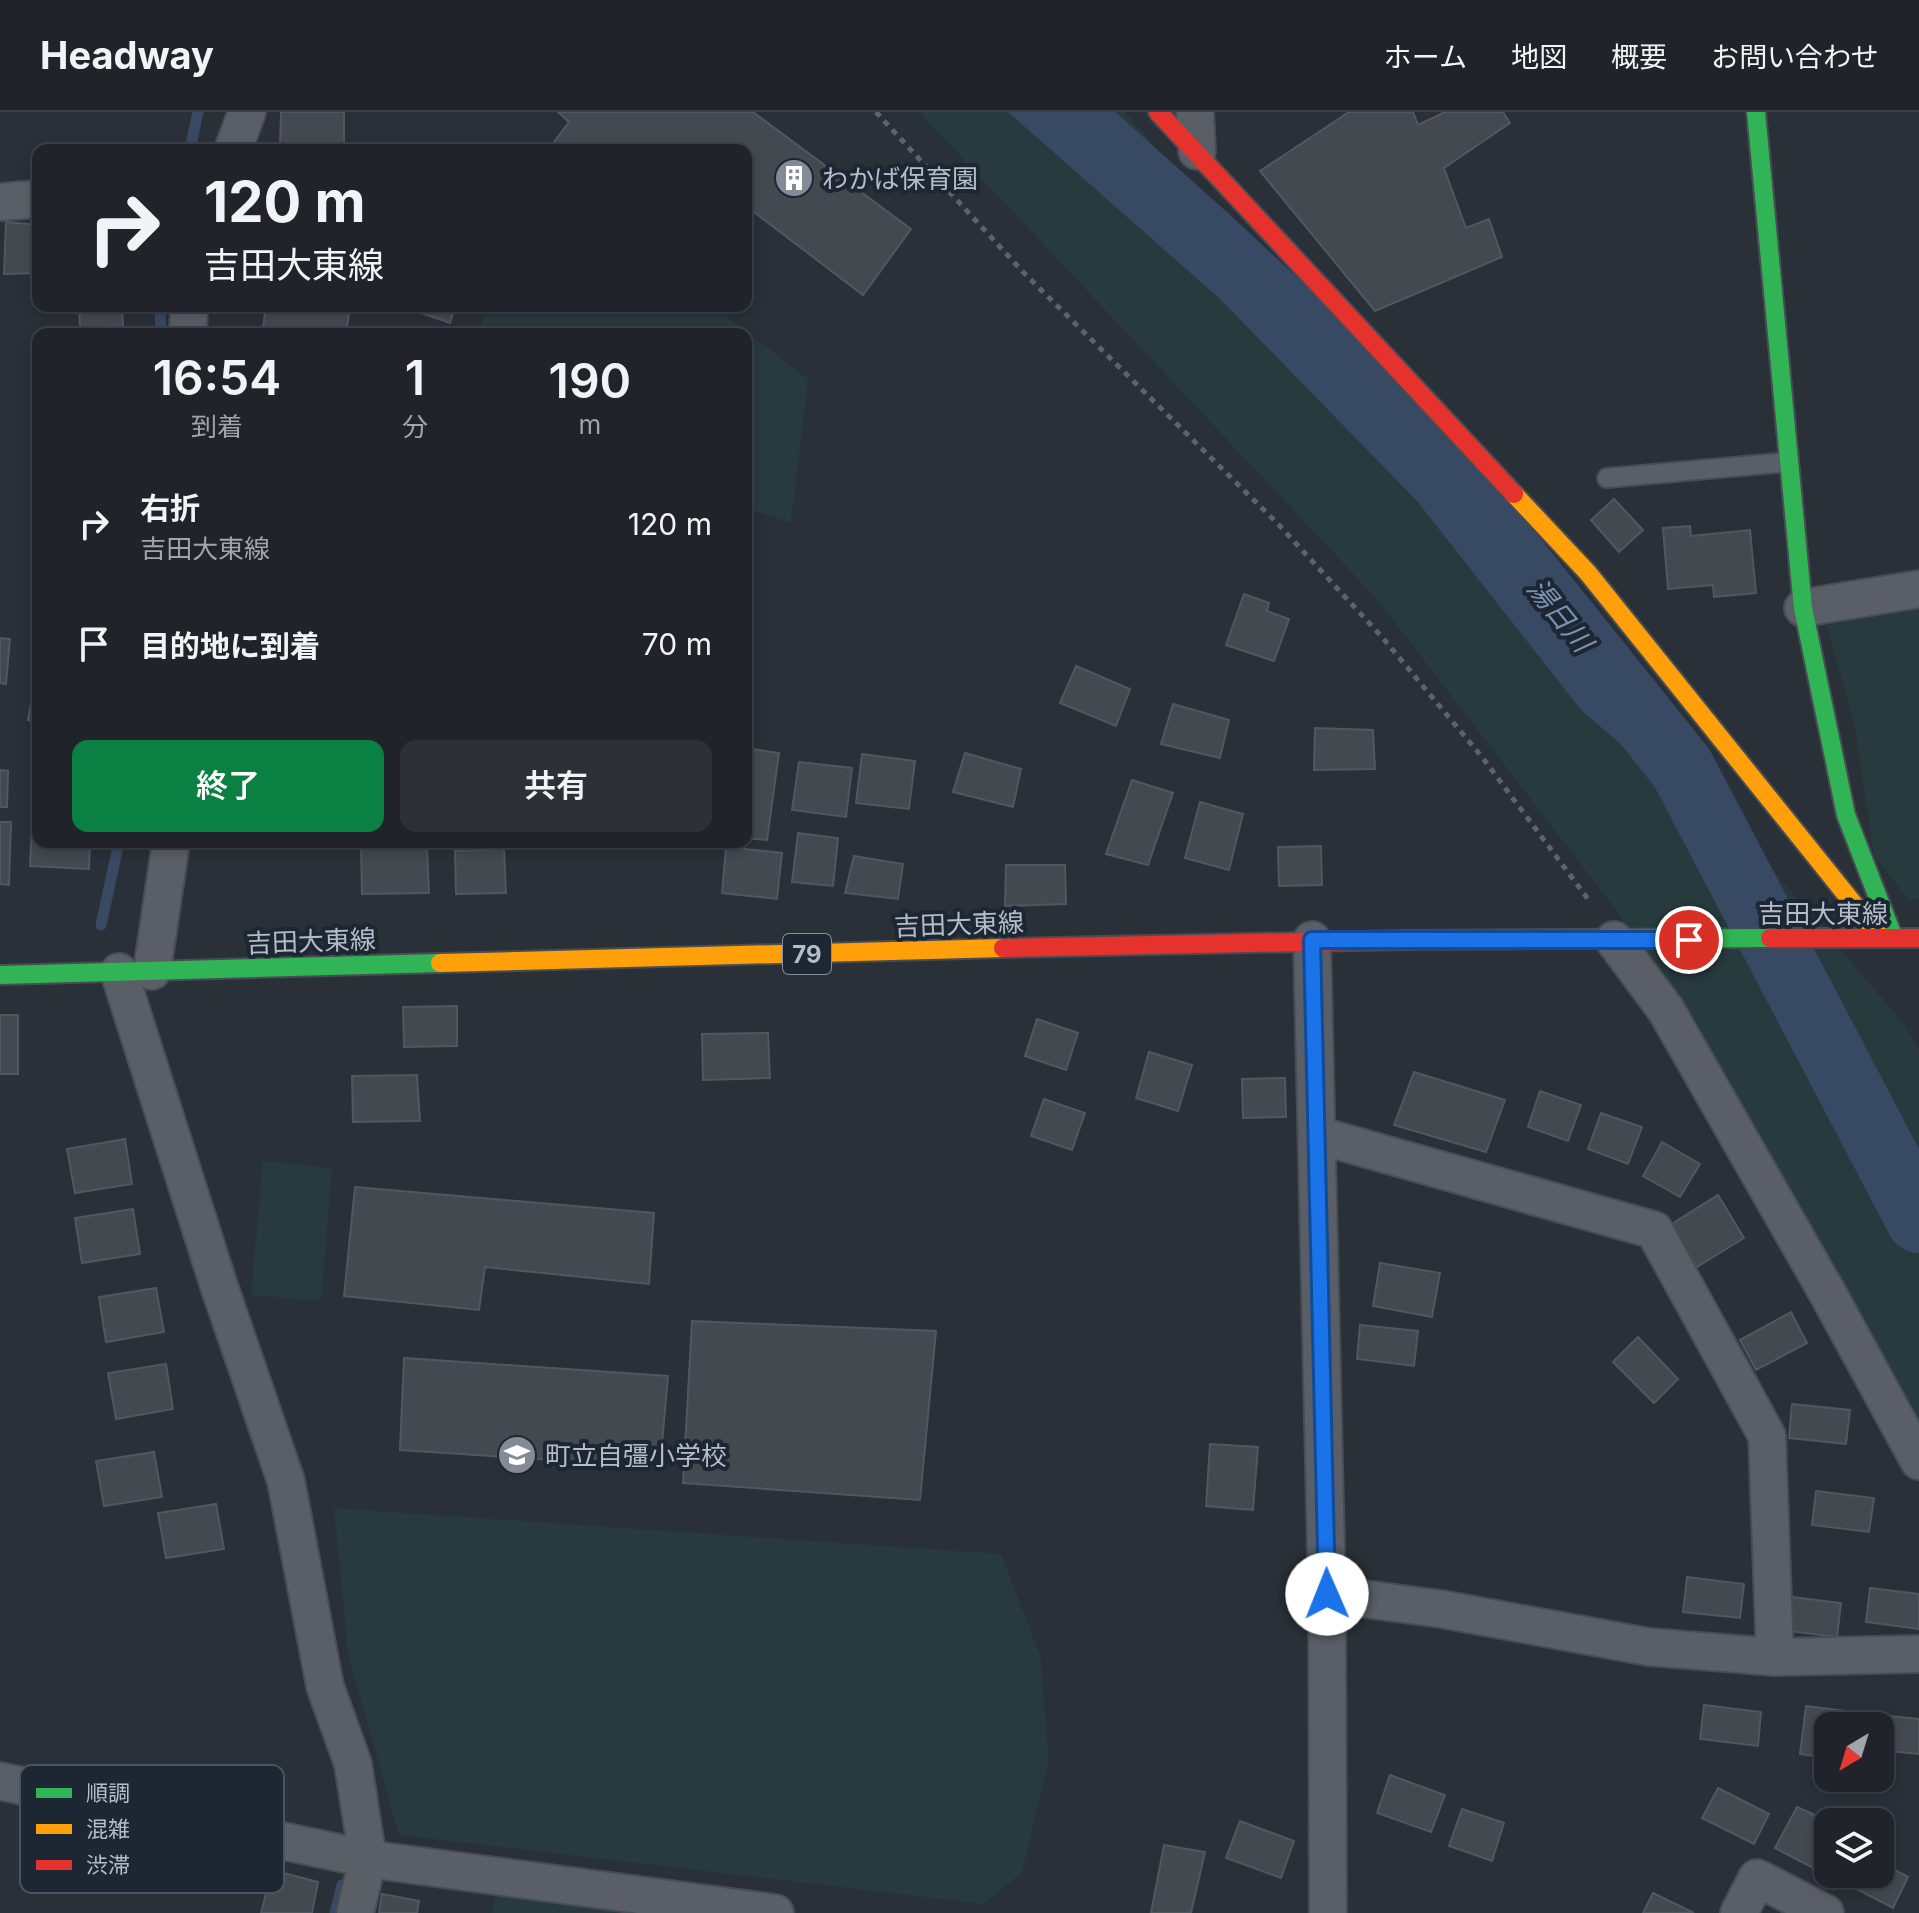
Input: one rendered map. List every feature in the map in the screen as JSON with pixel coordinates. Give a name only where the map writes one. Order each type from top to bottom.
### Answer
[{"type":"street","points":[[235,144],[247,112]]},
{"type":"street","points":[[1158,112],[1588,573],[1888,938]]},
{"type":"street","points":[[1195,112],[1197,151]]},
{"type":"street","points":[[1756,112],[1803,608],[1846,815],[1888,938]]},
{"type":"street","points":[[0,202],[32,199]]},
{"type":"street","points":[[1803,608],[1919,589]]},
{"type":"street","points":[[169,848],[135,972],[219,1286],[286,1481],[325,1686],[353,1764],[368,1859],[355,1913]]},
{"type":"street","name":"吉田大東線","points":[[0,975],[1312,940],[1919,938]]},
{"type":"street","points":[[1312,940],[1327,1594],[1328,1913]]},
{"type":"street","points":[[1623,940],[1828,1294],[1919,1461]]},
{"type":"street","points":[[1317,1135],[1654,1230],[1767,1436],[1775,1657]]},
{"type":"street","points":[[1327,1594],[1441,1609],[1649,1647],[1775,1657],[1919,1654]]},
{"type":"street","points":[[0,1781],[20,1785]]},
{"type":"street","points":[[284,1841],[576,1900],[775,1913]]},
{"type":"street","points":[[1739,1913],[1757,1878],[1825,1913]]},
{"type":"lane","points":[[1607,478],[1789,462]]},
{"type":"path","points":[[876,112],[1024,273],[1279,525],[1382,637],[1482,757],[1623,940]]},
{"type":"green space","points":[[919,112],[1125,112],[1905,1025],[1919,1051],[1919,1424],[1616,910],[1376,598]]},
{"type":"green space","points":[[484,312],[721,312],[742,328],[480,328]]},
{"type":"green space","points":[[752,336],[808,379],[791,523],[752,510]]},
{"type":"green space","points":[[1919,609],[1919,899],[1908,899],[1874,856],[1855,728],[1827,625]]},
{"type":"green space","points":[[263,1161],[332,1168],[321,1301],[251,1295]]},
{"type":"green space","points":[[334,1508],[1001,1554],[1040,1655],[1049,1761],[1022,1872],[984,1904],[399,1835],[348,1654]]},
{"type":"green space","points":[[496,1894],[639,1913],[492,1913]]},
{"type":"water","points":[[1008,112],[1054,112],[1127,181],[1276,303],[1525,572],[1699,800],[1651,770],[1581,710],[1417,501],[1219,298]]},
{"type":"building","points":[[281,112],[344,112],[344,144],[280,144]]},
{"type":"building","name":"わかば保育園","points":[[558,112],[753,112],[911,229],[863,295],[752,211],[752,144],[552,144],[569,122]]},
{"type":"building","points":[[1349,112],[1413,112],[1418,125],[1445,112],[1503,112],[1510,123],[1444,168],[1466,228],[1489,219],[1502,257],[1375,311],[1260,171]]},
{"type":"building","points":[[6,222],[32,224],[32,273],[4,274]]},
{"type":"building","points":[[79,312],[122,312],[123,326],[80,328]]},
{"type":"building","points":[[265,312],[349,312],[347,328],[263,328]]},
{"type":"building","points":[[418,312],[453,312],[450,323]]},
{"type":"building","points":[[1614,499],[1643,530],[1619,552],[1591,520]]},
{"type":"building","points":[[1690,526],[1691,536],[1750,530],[1756,593],[1714,597],[1713,585],[1668,589],[1663,528]]},
{"type":"building","points":[[1244,594],[1269,603],[1267,611],[1289,619],[1274,661],[1226,645]]},
{"type":"building","points":[[0,638],[10,639],[6,684],[0,683]]},
{"type":"building","points":[[1076,666],[1130,689],[1116,726],[1060,703]]},
{"type":"building","points":[[32,698],[32,721],[28,720]]},
{"type":"building","points":[[1173,704],[1229,720],[1220,758],[1161,744]]},
{"type":"building","points":[[1315,728],[1373,730],[1375,769],[1314,770]]},
{"type":"building","points":[[752,749],[779,753],[767,840],[752,839]]},
{"type":"building","points":[[965,753],[1021,769],[1013,807],[953,792]]},
{"type":"building","points":[[862,754],[915,761],[909,809],[856,803]]},
{"type":"building","points":[[799,762],[852,768],[846,817],[792,810]]},
{"type":"building","points":[[0,770],[8,771],[7,807],[0,807]]},
{"type":"building","points":[[1132,780],[1173,793],[1148,865],[1106,854]]},
{"type":"building","points":[[1200,802],[1243,814],[1229,870],[1185,858]]},
{"type":"building","points":[[0,822],[11,822],[9,885],[0,884]]},
{"type":"building","points":[[32,824],[32,848],[90,848],[89,869],[30,866]]},
{"type":"building","points":[[798,833],[838,838],[833,886],[792,882]]},
{"type":"building","points":[[1321,846],[1322,885],[1279,886],[1278,847]]},
{"type":"building","points":[[361,848],[427,848],[429,893],[362,894]]},
{"type":"building","points":[[726,848],[782,853],[777,899],[722,893]]},
{"type":"building","points":[[504,849],[506,893],[456,894],[455,851]]},
{"type":"building","points":[[854,856],[903,864],[898,899],[845,893]]},
{"type":"building","points":[[1006,865],[1065,865],[1066,904],[1005,906]]},
{"type":"building","points":[[457,1006],[457,1046],[404,1047],[403,1007]]},
{"type":"building","points":[[0,1015],[18,1015],[18,1074],[0,1074]]},
{"type":"building","points":[[1037,1019],[1078,1033],[1066,1070],[1025,1056]]},
{"type":"building","points":[[768,1033],[770,1078],[703,1080],[702,1034]]},
{"type":"building","points":[[1149,1052],[1192,1065],[1178,1111],[1136,1098]]},
{"type":"building","points":[[1414,1072],[1505,1100],[1486,1152],[1394,1125]]},
{"type":"building","points":[[417,1075],[420,1121],[353,1122],[352,1076]]},
{"type":"building","points":[[1285,1078],[1286,1117],[1243,1118],[1242,1079]]},
{"type":"building","points":[[1540,1091],[1581,1105],[1568,1141],[1528,1127]]},
{"type":"building","points":[[1044,1099],[1085,1113],[1072,1150],[1031,1136]]},
{"type":"building","points":[[1601,1113],[1642,1127],[1628,1164],[1588,1149]]},
{"type":"building","points":[[125,1139],[132,1184],[75,1193],[67,1149]]},
{"type":"building","points":[[1662,1142],[1700,1164],[1680,1197],[1643,1176]]},
{"type":"building","points":[[355,1187],[654,1213],[649,1284],[485,1267],[479,1310],[344,1296]]},
{"type":"building","points":[[1718,1195],[1744,1238],[1697,1267],[1670,1225]]},
{"type":"building","points":[[133,1209],[140,1254],[82,1263],[75,1218]]},
{"type":"building","points":[[1380,1263],[1440,1273],[1432,1317],[1373,1306]]},
{"type":"building","points":[[156,1288],[164,1332],[106,1342],[99,1297]]},
{"type":"building","points":[[1791,1312],[1807,1343],[1756,1370],[1740,1340]]},
{"type":"building","points":[[692,1321],[936,1331],[920,1500],[683,1483]]},
{"type":"building","points":[[1360,1325],[1418,1331],[1414,1366],[1357,1359]]},
{"type":"building","points":[[1638,1337],[1678,1379],[1654,1403],[1613,1362]]},
{"type":"building","points":[[404,1358],[668,1376],[660,1467],[400,1450]]},
{"type":"building","points":[[166,1364],[173,1409],[116,1419],[108,1373]]},
{"type":"building","points":[[1792,1404],[1850,1410],[1846,1444],[1789,1438]]},
{"type":"building","points":[[1210,1444],[1258,1447],[1253,1510],[1206,1506]]},
{"type":"building","points":[[154,1452],[162,1497],[104,1506],[96,1461]]},
{"type":"building","points":[[1816,1491],[1874,1498],[1869,1532],[1812,1525]]},
{"type":"building","points":[[216,1504],[224,1549],[166,1558],[158,1513]]},
{"type":"building","points":[[1687,1577],[1744,1584],[1740,1618],[1683,1612]]},
{"type":"building","points":[[1870,1588],[1919,1594],[1919,1629],[1866,1622]]},
{"type":"building","points":[[1784,1596],[1841,1603],[1837,1637],[1780,1630]]},
{"type":"building","points":[[1704,1705],[1761,1712],[1758,1746],[1700,1739]]},
{"type":"building","points":[[1806,1706],[1854,1712],[1814,1712],[1814,1756],[1800,1754]]},
{"type":"building","points":[[1894,1716],[1919,1719],[1919,1754],[1894,1751]]},
{"type":"building","points":[[1390,1775],[1445,1795],[1431,1832],[1377,1813]]},
{"type":"building","points":[[1718,1788],[1769,1814],[1754,1844],[1702,1818]]},
{"type":"building","points":[[1797,1807],[1814,1814],[1814,1868],[1775,1848]]},
{"type":"building","points":[[1462,1809],[1504,1823],[1492,1861],[1449,1846]]},
{"type":"building","points":[[1240,1821],[1294,1841],[1281,1878],[1226,1858]]},
{"type":"building","points":[[1164,1845],[1205,1852],[1191,1913],[1151,1913]]},
{"type":"building","points":[[1894,1870],[1908,1877],[1893,1908],[1854,1888],[1894,1888]]},
{"type":"building","points":[[284,1873],[318,1882],[312,1913],[261,1913],[266,1893],[284,1893]]},
{"type":"building","points":[[1653,1893],[1694,1913],[1643,1913]]},
{"type":"building","points":[[382,1894],[419,1901],[417,1913],[379,1913]]},
{"type":"waterway","points":[[191,144],[198,112]]},
{"type":"waterway","name":"湯日川","points":[[1066,112],[1348,370],[1442,473],[1682,768],[1919,1220]]},
{"type":"waterway","points":[[160,312],[161,328]]},
{"type":"waterway","points":[[101,925],[118,848]]},
{"type":"waterway","points":[[335,1913],[342,1885]]},
{"type":"traffic: fast","points":[[1756,112],[1803,608],[1846,815],[1891,931]]},
{"type":"traffic: fast","points":[[1403,940],[1770,938]]},
{"type":"traffic: fast","points":[[0,975],[440,963]]},
{"type":"traffic: slow","points":[[1514,494],[1588,573],[1881,938]]},
{"type":"traffic: slow","points":[[440,963],[1003,948]]},
{"type":"traffic: jam","points":[[1158,112],[1514,494]]},
{"type":"traffic: jam","points":[[1770,938],[1919,938]]},
{"type":"traffic: jam","points":[[1003,948],[1403,940]]},
{"type":"place","name":"わかば保育園","points":[[794,178]]},
{"type":"place","name":"町立自彊小学校","points":[[517,1455]]},
{"type":"route","points":[[1327,1594],[1312,940],[1689,940]]}]
